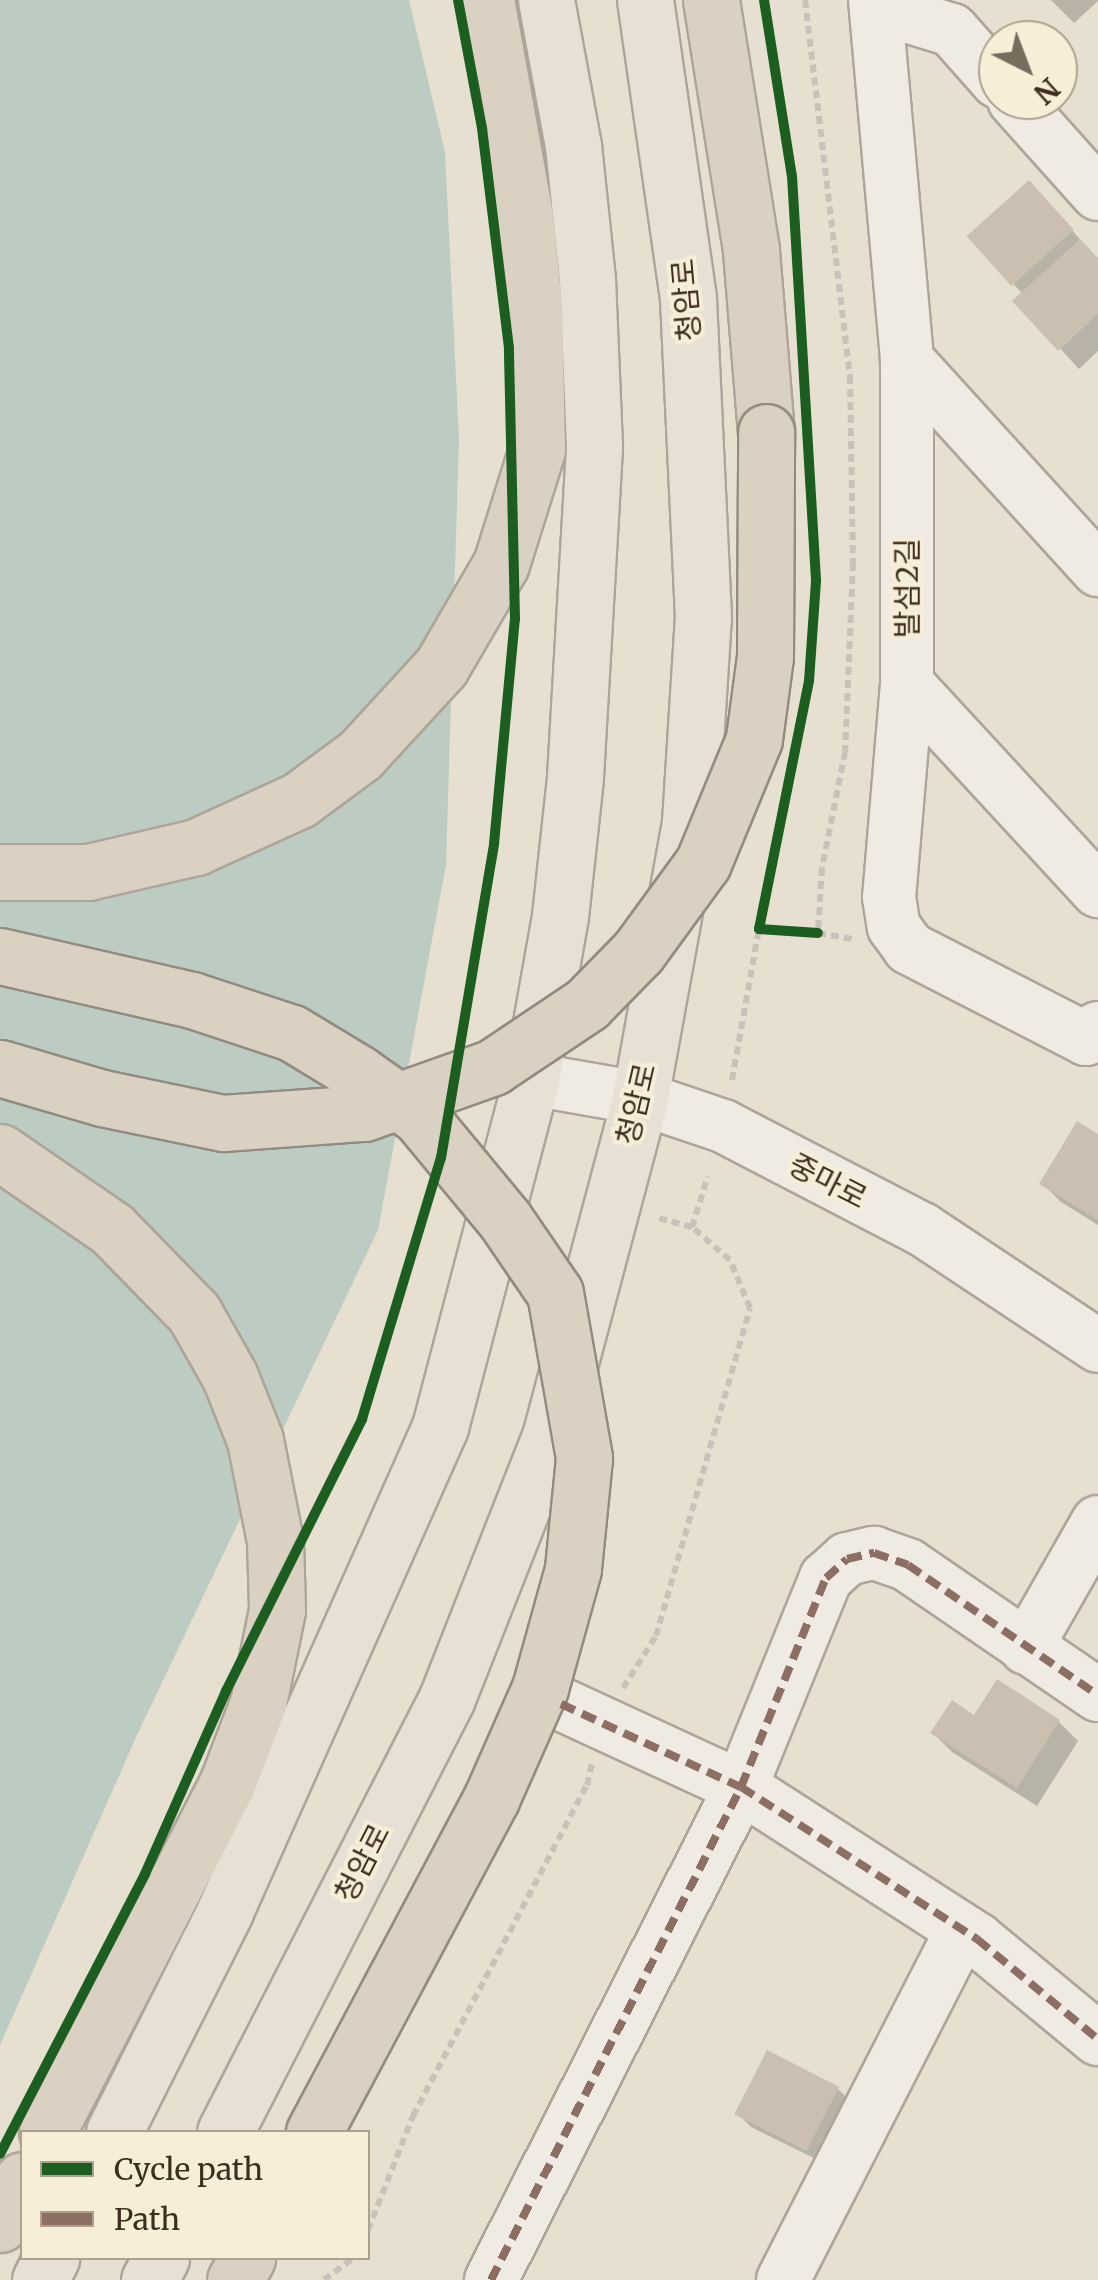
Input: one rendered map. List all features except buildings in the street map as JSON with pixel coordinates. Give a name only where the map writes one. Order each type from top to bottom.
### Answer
[{"type":"highway","points":[[0,872],[88,872],[196,847],[300,800],[360,754],[442,667],[501,564],[537,449],[534,306],[525,216],[486,0]]},
{"type":"highway","points":[[0,1068],[102,1098],[223,1122],[364,1114],[493,1068],[587,1004],[638,952],[704,862],[754,739],[765,657],[766,432],[751,251],[711,0]]},
{"type":"highway","points":[[0,956],[192,1000],[292,1033],[358,1072],[419,1116],[505,1220],[555,1293],[584,1458],[573,1569],[540,1688],[491,1799],[315,2130]]},
{"type":"highway","points":[[0,1152],[112,1229],[194,1313],[230,1377],[255,1440],[275,1541],[278,1610],[258,1703],[226,1784],[48,2130]]},
{"type":"highway","points":[[0,2224],[20,2184]]},
{"type":"main road","points":[[115,2130],[224,1913],[440,1427],[532,1079],[560,916],[575,776],[594,446],[587,280],[573,146],[546,0]]},
{"type":"main road","name":"청암로","points":[[226,2130],[446,1698],[550,1436],[640,1098],[690,822],[703,617],[688,298],[645,0]]},
{"type":"street","points":[[879,2],[952,30],[978,59]]},
{"type":"street","name":"발섬2길","points":[[879,2],[907,360],[908,684],[889,897],[894,927],[908,948]]},
{"type":"street","points":[[1036,120],[1090,168]]},
{"type":"street","points":[[907,360],[1098,570]]},
{"type":"street","points":[[908,684],[1098,890]]},
{"type":"street","points":[[908,948],[1086,1039],[1098,1028]]},
{"type":"street","name":"중마로","points":[[532,1079],[640,1098],[723,1126],[922,1229],[1098,1346]]},
{"type":"street","points":[[1026,1648],[1098,1522]]},
{"type":"street","points":[[492,2280],[741,1786],[826,1578],[847,1560],[874,1553],[908,1565],[1098,1695]]},
{"type":"street","points":[[561,1704],[741,1786],[962,1930],[1098,2040]]},
{"type":"street","points":[[783,2280],[962,1930]]},
{"type":"path","points":[[804,0],[836,232],[850,376],[853,563],[845,752],[822,868],[818,933]]},
{"type":"path","points":[[732,1080],[762,915]]},
{"type":"path","points":[[759,929],[779,930]]},
{"type":"path","points":[[798,932],[908,948]]},
{"type":"path","points":[[692,1227],[708,1176]]},
{"type":"path","points":[[654,1217],[692,1227],[730,1260]]},
{"type":"path","points":[[324,2280],[350,2260]]},
{"type":"shaded area","points":[[0,0],[409,0],[445,152],[459,439],[446,865],[378,1230],[138,1733],[0,2045]]},
{"type":"marked path","points":[[491,2280],[741,1787],[826,1578],[847,1559],[874,1553],[908,1565],[1098,1695]]},
{"type":"marked path","points":[[561,1704],[741,1787],[977,1939],[1098,2039]]},
{"type":"cycle path","points":[[0,2154],[145,1874],[226,1691],[362,1419],[441,1158],[494,844],[515,619],[509,348],[482,128],[458,0]]},
{"type":"cycle path","points":[[764,0],[792,176],[816,581],[809,681],[759,929],[818,933]]}]
